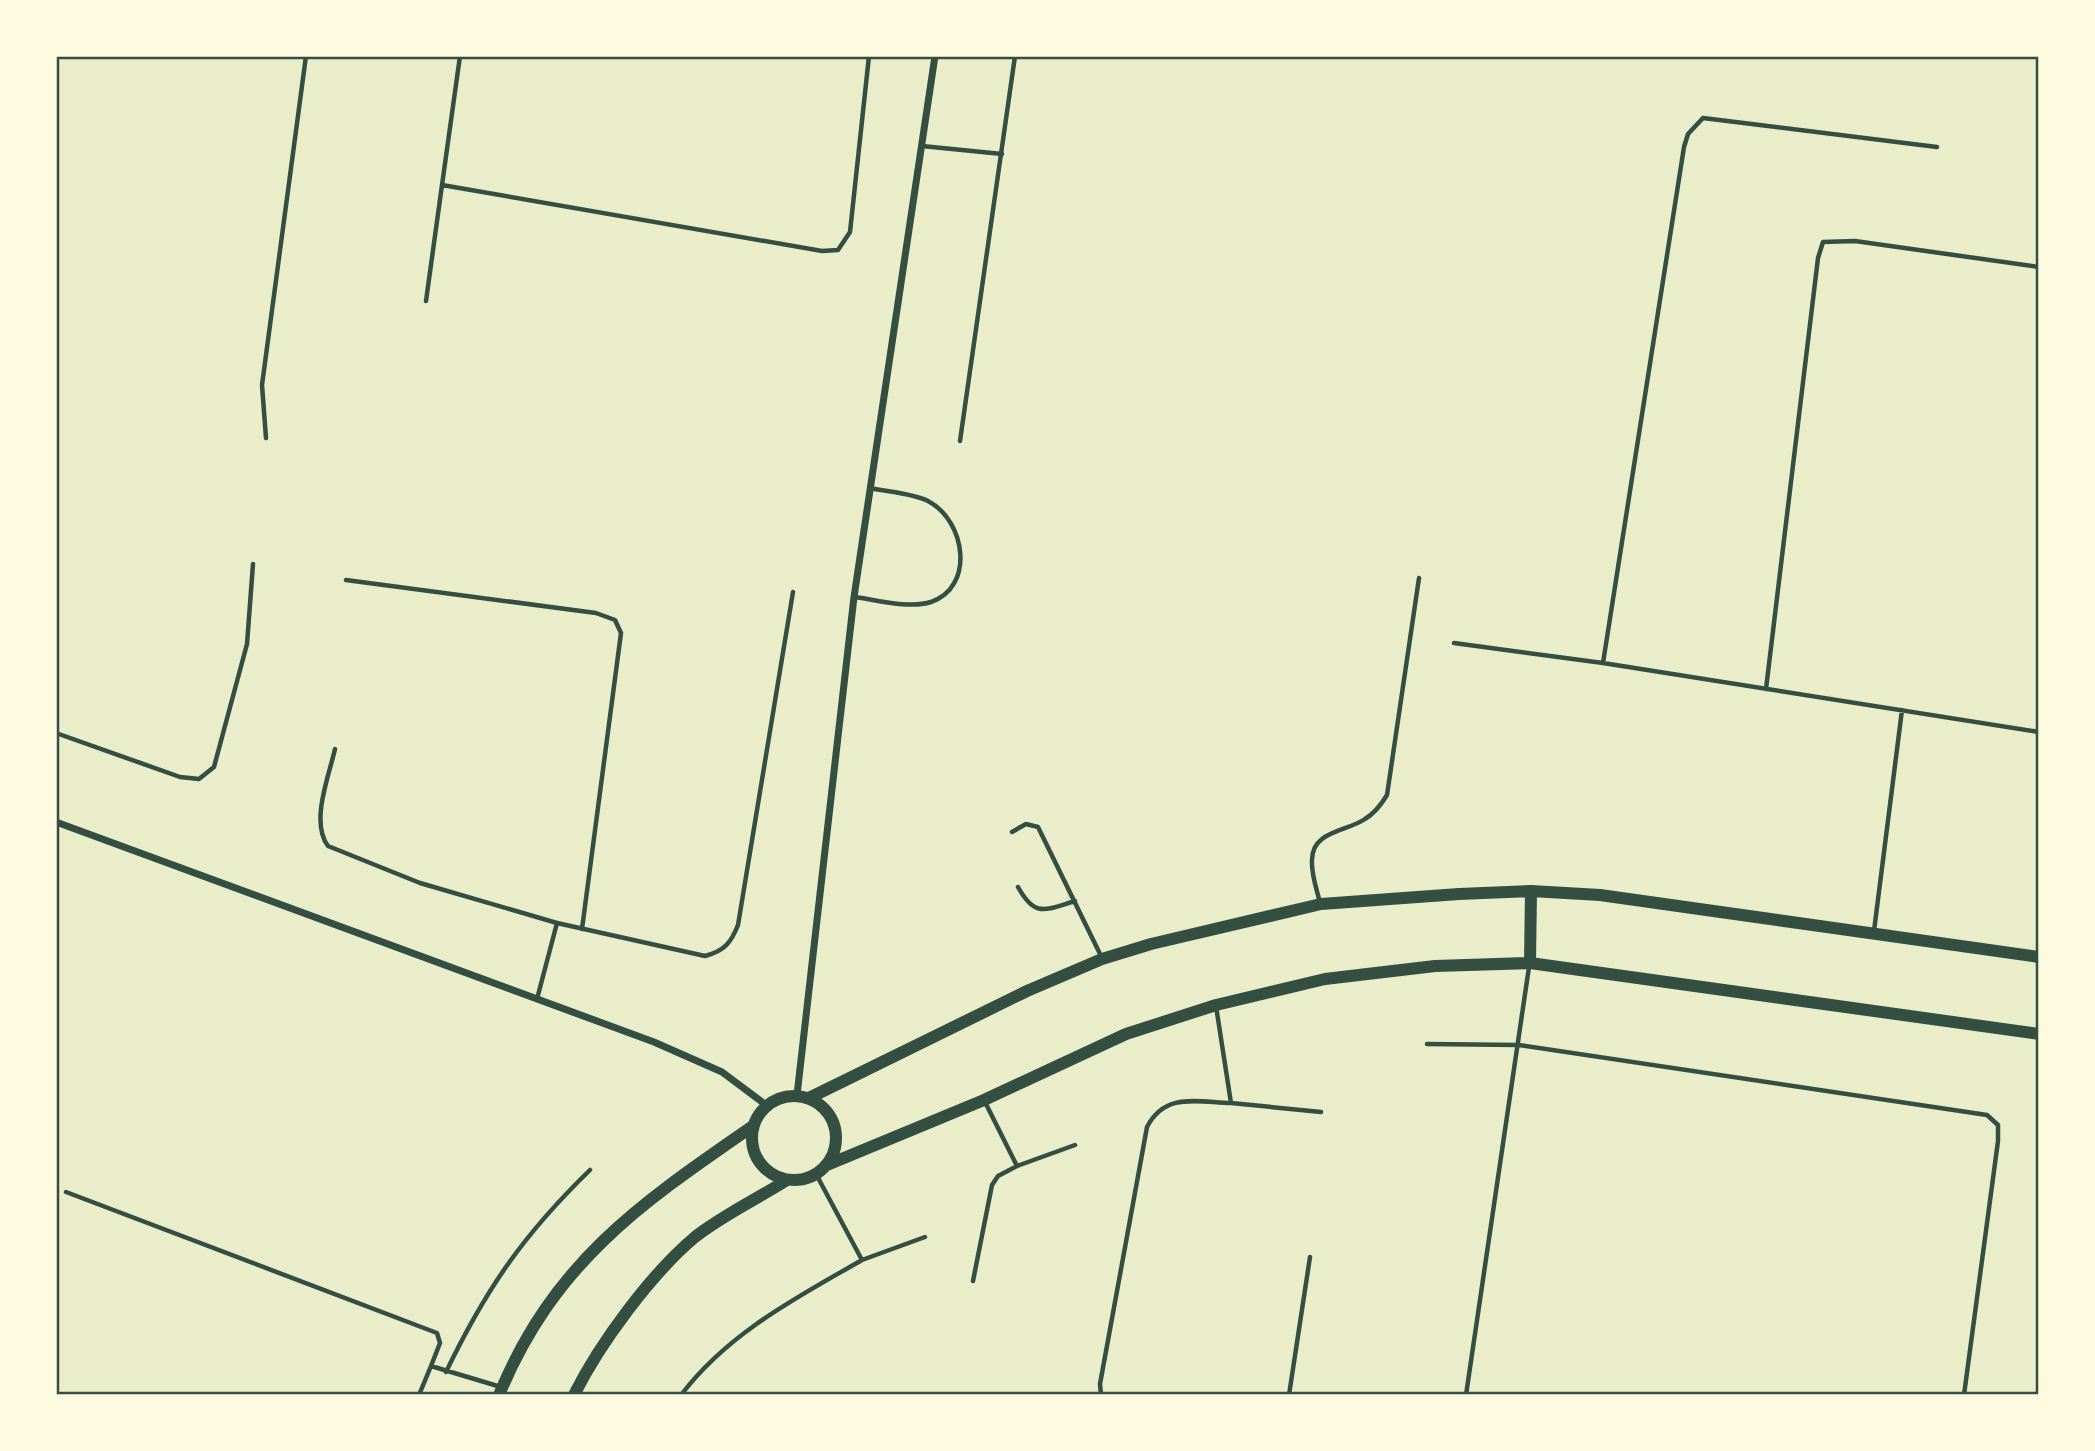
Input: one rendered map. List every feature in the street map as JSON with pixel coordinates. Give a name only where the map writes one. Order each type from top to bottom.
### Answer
[{"type":"street","points":[[803,1097],[854,597],[935,56]]},
{"type":"street","points":[[56,822],[654,1042],[722,1072],[766,1105]]},
{"type":"street","points":[[1530,963],[1531,891]]},
{"type":"street","points":[[2039,957],[1600,895],[1531,891],[1321,904],[1151,944],[1102,959],[1027,991],[803,1097],[787,1096],[766,1105],[753,1126],[751,1138],[756,1157],[768,1171],[787,1180],[802,1180],[827,1165],[984,1100],[1126,1034],[1216,1005],[1325,979],[1435,966],[1530,963],[2039,1034]]},
{"type":"street","points":[[803,1097],[830,1115],[836,1129],[835,1149],[827,1165]]},
{"type":"street","points":[[501,1391],[533,1326],[566,1277],[658,1191],[753,1126]]},
{"type":"street","points":[[574,1395],[587,1369],[640,1296],[695,1237],[787,1180]]},
{"type":"lane","points":[[266,438],[262,385],[306,56]]},
{"type":"lane","points":[[426,302],[460,56]]},
{"type":"lane","points":[[442,186],[822,251],[838,250],[850,232],[869,56]]},
{"type":"lane","points":[[960,441],[1015,56]]},
{"type":"lane","points":[[1603,663],[1668,233],[1688,134],[1703,118],[1937,147]]},
{"type":"lane","points":[[921,146],[1002,155]]},
{"type":"lane","points":[[1766,689],[1818,258],[1824,242],[1855,241],[2039,267]]},
{"type":"lane","points":[[854,597],[930,602],[946,593],[958,571],[961,550],[958,531],[945,513],[927,500],[870,488]]},
{"type":"lane","points":[[56,733],[180,778],[199,779],[214,768],[247,644],[253,564]]},
{"type":"lane","points":[[1321,904],[1311,862],[1314,848],[1325,836],[1364,820],[1379,808],[1387,795],[1419,578]]},
{"type":"lane","points":[[346,580],[596,613],[615,620],[621,632],[582,929]]},
{"type":"lane","points":[[335,748],[320,821],[321,837],[328,846],[420,883],[557,923],[705,956],[719,952],[731,942],[738,925],[793,592]]},
{"type":"lane","points":[[1454,643],[1603,663],[2039,732]]},
{"type":"lane","points":[[1874,932],[1902,710]]},
{"type":"lane","points":[[1012,832],[1026,824],[1038,827],[1102,959]]},
{"type":"lane","points":[[1018,887],[1027,903],[1036,909],[1046,910],[1075,901]]},
{"type":"lane","points":[[537,999],[557,923]]},
{"type":"lane","points":[[1466,1395],[1530,963]]},
{"type":"lane","points":[[1216,1005],[1231,1103]]},
{"type":"lane","points":[[1427,1044],[1519,1045],[1987,1115],[1998,1125],[1998,1140],[1964,1395]]},
{"type":"lane","points":[[984,1100],[1017,1166]]},
{"type":"lane","points":[[1101,1395],[1100,1384],[1147,1126],[1156,1111],[1172,1102],[1231,1103],[1321,1112]]},
{"type":"lane","points":[[973,1281],[992,1185],[999,1176],[1017,1166],[1075,1145]]},
{"type":"lane","points":[[446,1372],[476,1310],[521,1242],[590,1170]]},
{"type":"lane","points":[[816,1174],[862,1260]]},
{"type":"lane","points":[[66,1192],[437,1333],[440,1343],[419,1395]]},
{"type":"lane","points":[[681,1395],[716,1353],[793,1299],[862,1260],[925,1237]]},
{"type":"lane","points":[[1289,1395],[1310,1258]]},
{"type":"lane","points":[[430,1366],[501,1391]]}]
